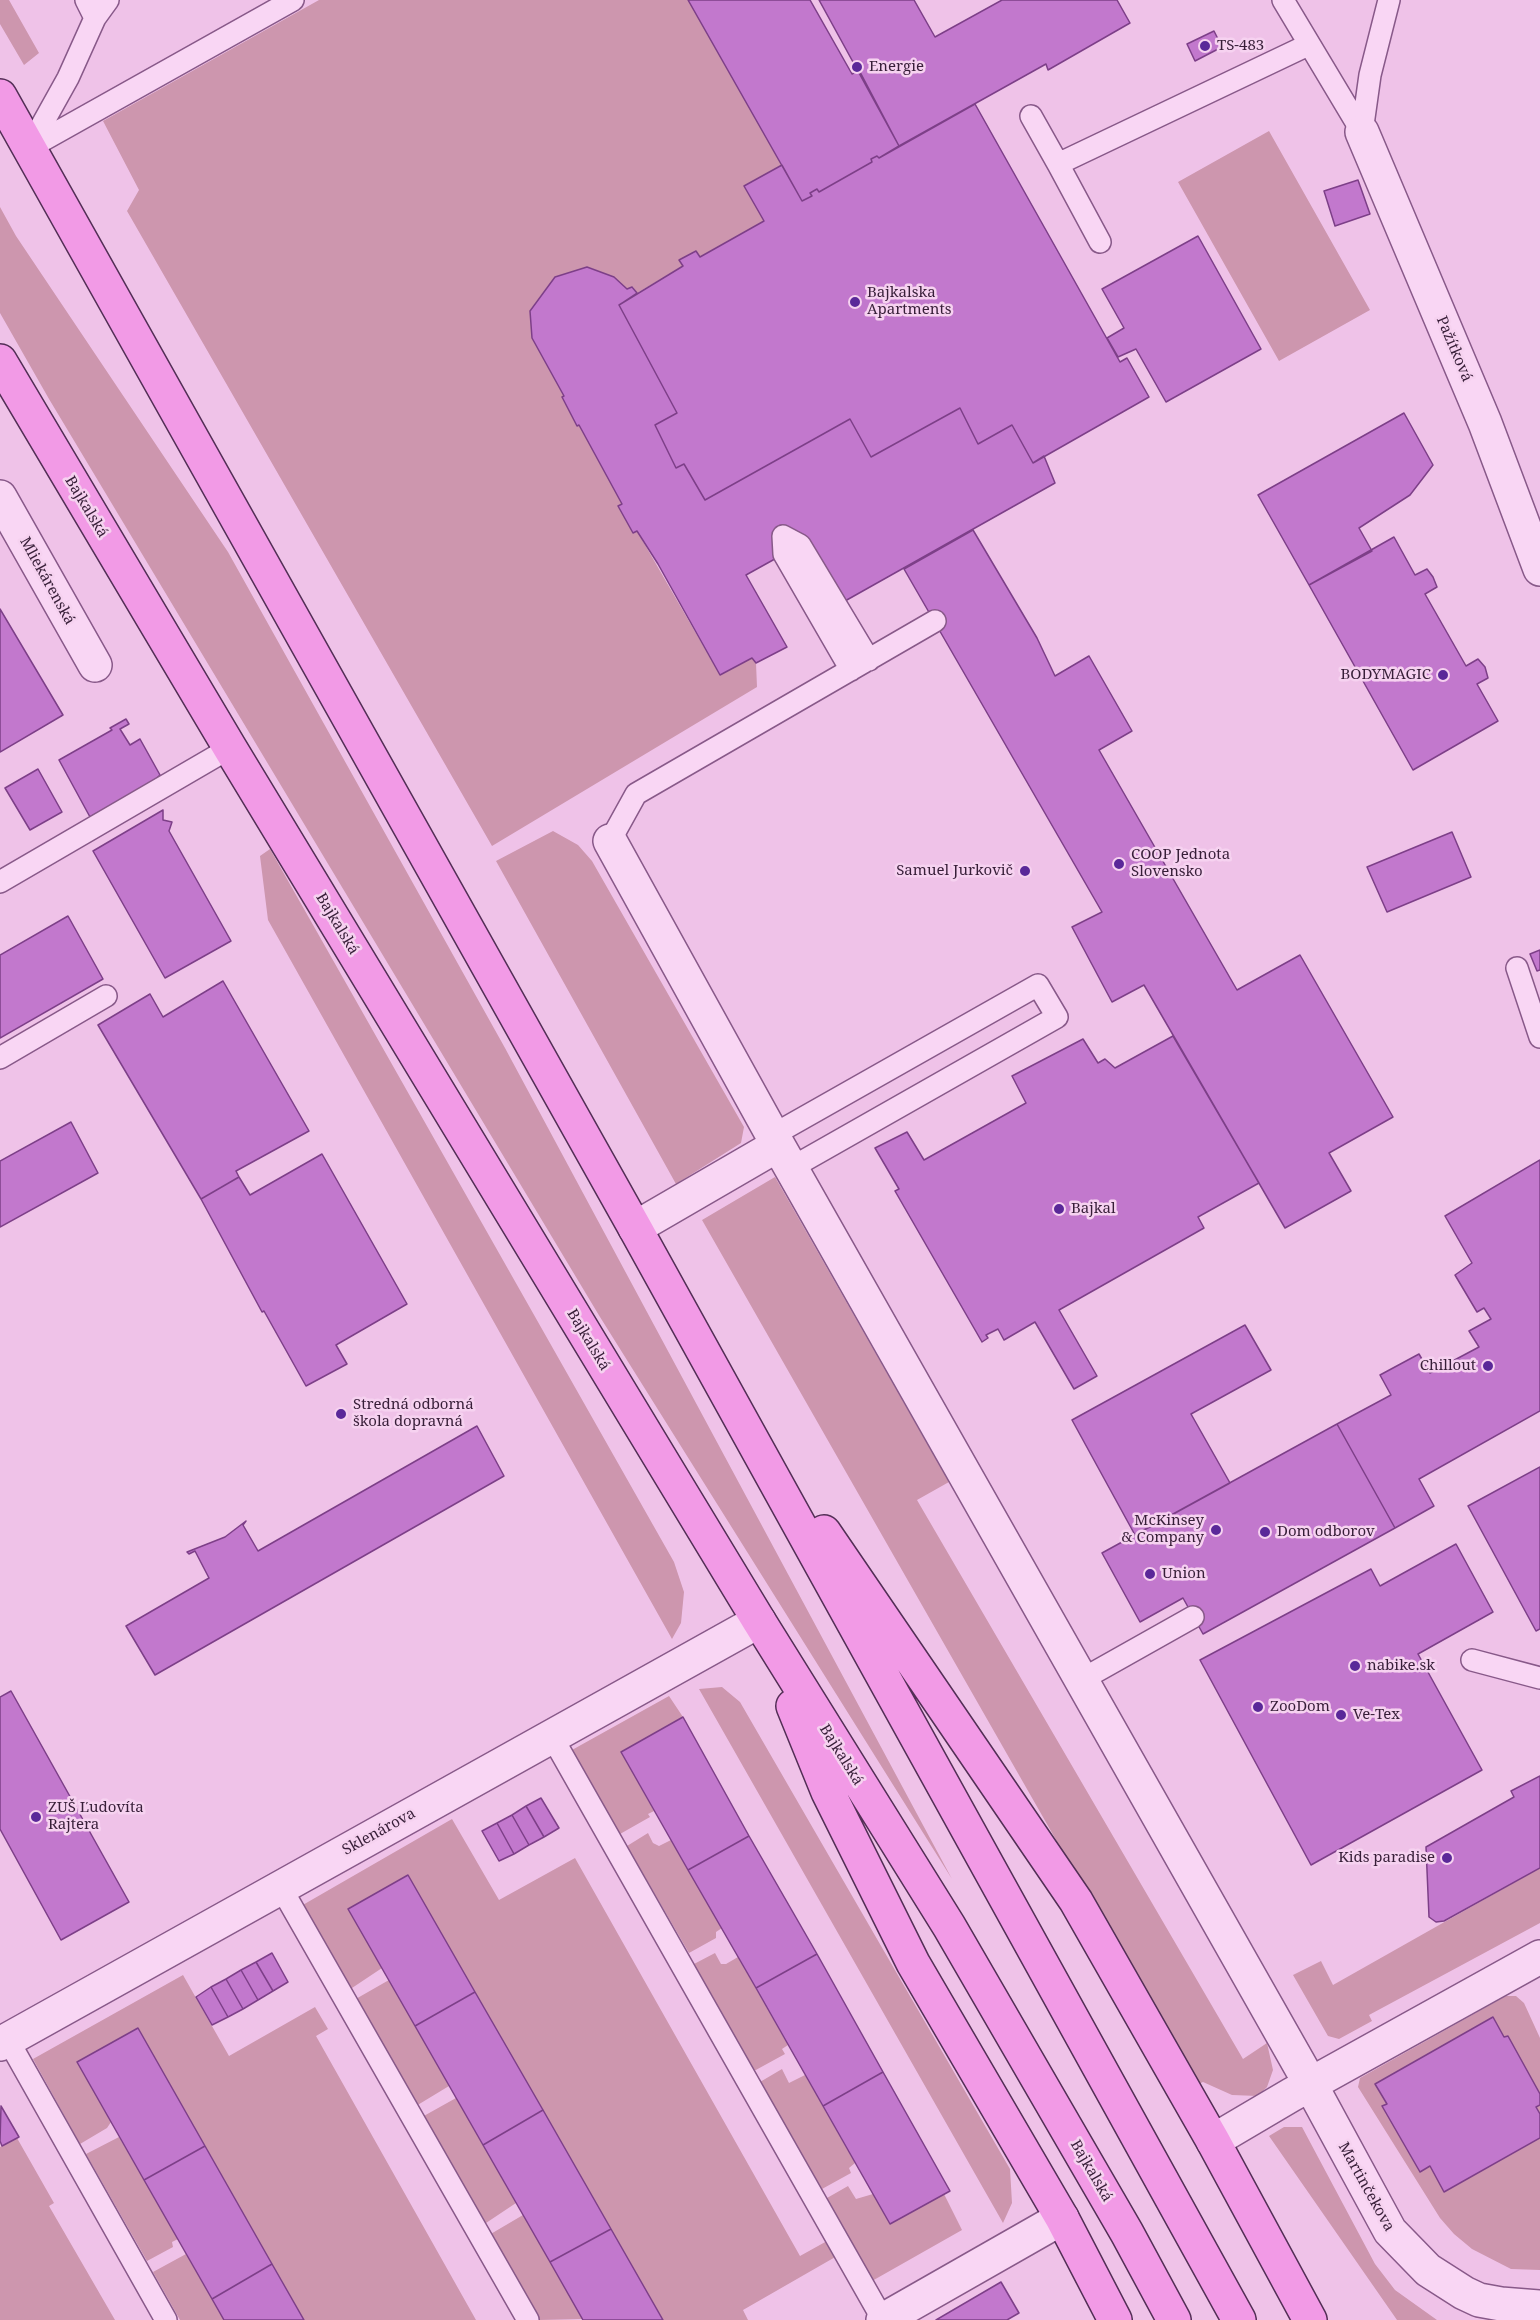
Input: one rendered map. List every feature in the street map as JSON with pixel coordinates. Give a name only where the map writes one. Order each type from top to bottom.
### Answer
[{"type":"main road","points":[[0,96],[635,1228],[1239,2320]]},
{"type":"main road","name":"Bajkalská","points":[[0,361],[230,748],[759,1621],[949,1926],[1127,2233],[1174,2320]]},
{"type":"main road","points":[[713,1370],[1076,1901],[1213,2141],[1311,2320]]},
{"type":"main road","points":[[759,1621],[828,1792],[913,1963],[1062,2218],[1115,2320]]},
{"type":"street","name":"Pažítková","points":[[1362,132],[1482,415],[1540,569]]},
{"type":"street","name":"Mliekárenská","points":[[0,496],[94,665]]},
{"type":"street","points":[[610,841],[781,1149],[1310,2084]]},
{"type":"street","points":[[635,1228],[781,1149]]},
{"type":"street","name":"Sklenárova","points":[[4,2042],[280,1886],[759,1621]]},
{"type":"street","points":[[1213,2141],[1310,2084],[1540,1957]]},
{"type":"street","name":"Martinčekova","points":[[1310,2084],[1380,2216],[1406,2251],[1440,2280],[1479,2300],[1520,2307],[1540,2307]]},
{"type":"street","points":[[883,2320],[1062,2218]]},
{"type":"lane","points":[[29,148],[68,78],[90,9],[108,0]]},
{"type":"lane","points":[[29,148],[293,0]]},
{"type":"lane","points":[[1282,0],[1362,132]]},
{"type":"lane","points":[[1362,132],[1370,75],[1389,0]]},
{"type":"lane","points":[[1058,164],[1308,45]]},
{"type":"lane","points":[[1031,116],[1100,242]]},
{"type":"lane","points":[[783,536],[800,545],[860,665],[784,554],[783,536]]},
{"type":"lane","points":[[610,841],[636,794],[935,621]]},
{"type":"lane","points":[[0,882],[230,748]]},
{"type":"lane","points":[[1517,968],[1540,1037]]},
{"type":"lane","points":[[1038,985],[1057,1017],[781,1149],[1038,985]]},
{"type":"lane","points":[[0,1058],[106,996]]},
{"type":"lane","points":[[1081,1680],[1193,1617]]},
{"type":"lane","points":[[1472,1660],[1540,1678]]},
{"type":"lane","points":[[551,1735],[883,2320]]},
{"type":"lane","points":[[280,1886],[528,2320]]},
{"type":"lane","points":[[4,2042],[166,2320]]},
{"type":"shaded area","points":[[0,0],[9,0],[39,53],[24,65],[0,24]]},
{"type":"shaded area","points":[[319,0],[688,0],[782,165],[764,221],[700,257],[696,251],[680,260],[683,266],[637,293],[633,287],[627,289],[614,277],[588,267],[555,277],[530,310],[532,338],[564,396],[562,398],[622,504],[618,506],[633,533],[637,531],[720,675],[752,658],[756,663],[757,687],[492,846],[127,211],[139,190],[103,121]]},
{"type":"shaded area","points":[[1269,131],[1370,310],[1279,361],[1178,182]]},
{"type":"shaded area","points":[[0,207],[16,236],[228,552],[505,1048],[952,1879],[600,1317],[49,399],[0,313]]},
{"type":"shaded area","points":[[553,831],[578,845],[592,861],[744,1127],[741,1143],[676,1184],[496,861]]},
{"type":"shaded area","points":[[270,849],[674,1562],[684,1592],[681,1623],[672,1639],[268,920],[260,856]]},
{"type":"shaded area","points":[[775,1177],[949,1482],[917,1500],[1243,2059],[1267,2043],[1273,2070],[1267,2087],[1258,2096],[1232,2095],[1203,2082],[1196,2085],[702,1220]]},
{"type":"shaded area","points":[[722,1687],[740,1702],[1010,2169],[1012,2203],[1003,2223],[699,1689]]},
{"type":"shaded area","points":[[669,1696],[683,1717],[621,1752],[654,1811],[648,1814],[650,1817],[620,1834],[572,1750]]},
{"type":"shaded area","points":[[452,1819],[499,1900],[575,1858],[800,2256],[836,2236],[837,2256],[743,2310],[748,2320],[663,2320],[408,1875],[348,1909],[382,1968],[349,1990],[301,1906]]},
{"type":"shaded area","points":[[648,1833],[653,1843],[659,1846],[671,1840],[722,1928],[716,1932],[716,1938],[689,1953],[627,1846]]},
{"type":"shaded area","points":[[1540,1868],[1540,1923],[1369,2015],[1372,2021],[1339,2039],[1328,2036],[1293,1975],[1321,1961],[1333,1985]]},
{"type":"shaded area","points":[[715,1953],[721,1964],[726,1964],[738,1957],[788,2045],[782,2049],[785,2054],[754,2071],[694,1964]]},
{"type":"shaded area","points":[[183,1975],[229,2056],[315,2007],[328,2029],[316,2036],[476,2320],[304,2320],[138,2028],[77,2062],[111,2122],[107,2128],[80,2144],[33,2059]]},
{"type":"shaded area","points":[[389,1980],[449,2086],[416,2106],[354,2000]]},
{"type":"shaded area","points":[[1506,1996],[1516,1996],[1524,2003],[1540,2038],[1540,2270],[1511,2269],[1472,2249],[1454,2234],[1440,2218],[1358,2087],[1360,2078]]},
{"type":"shaded area","points":[[782,2069],[789,2083],[805,2075],[855,2163],[849,2168],[851,2173],[822,2189],[760,2082]]},
{"type":"shaded area","points":[[456,2098],[516,2203],[483,2225],[422,2117]]},
{"type":"shaded area","points":[[1284,2127],[1302,2127],[1375,2264],[1395,2290],[1437,2320],[1397,2320],[1269,2136]]},
{"type":"shaded area","points":[[119,2137],[178,2239],[172,2242],[173,2247],[147,2261],[86,2154]]},
{"type":"shaded area","points":[[17,2138],[54,2203],[49,2206],[115,2320],[0,2320],[0,2147]]},
{"type":"shaded area","points":[[848,2186],[856,2199],[873,2194],[890,2223],[944,2194],[962,2230],[872,2281],[827,2198]]},
{"type":"shaded area","points":[[523,2215],[583,2319],[539,2320],[489,2235]]},
{"type":"shaded area","points":[[186,2254],[224,2320],[180,2320],[153,2272]]},
{"type":"building","points":[[688,0],[810,0],[852,74],[859,70],[899,146],[879,158],[877,156],[871,159],[872,162],[819,192],[817,189],[810,193],[812,196],[802,201]]},
{"type":"building","points":[[819,0],[914,0],[935,37],[1002,0],[1117,0],[1130,23],[1048,70],[1046,64],[899,146]]},
{"type":"building","name":"TS-483","points":[[1214,31],[1222,47],[1195,61],[1187,44]]},
{"type":"building","name":"Bajkalska Apartments","points":[[975,104],[1120,362],[1127,358],[1149,397],[1033,463],[1012,425],[978,444],[960,408],[871,457],[850,419],[705,500],[684,464],[676,468],[655,425],[677,413],[619,305],[683,266],[679,260],[696,251],[700,257],[764,221],[744,186],[782,165],[802,201],[812,196],[810,193],[817,189],[819,192],[872,162],[871,159],[877,156],[879,158]]},
{"type":"building","points":[[1358,180],[1370,214],[1335,226],[1324,191]]},
{"type":"building","points":[[1198,236],[1261,349],[1166,402],[1136,349],[1118,357],[1107,338],[1124,328],[1102,289]]},
{"type":"building","points":[[587,267],[614,277],[627,289],[632,287],[637,293],[619,305],[677,413],[655,425],[676,468],[684,464],[705,500],[850,419],[871,457],[960,408],[978,444],[1012,425],[1033,463],[1044,456],[1055,483],[845,601],[800,545],[746,575],[787,647],[756,663],[752,658],[720,675],[658,564],[637,531],[633,533],[618,506],[622,504],[579,425],[577,426],[562,397],[564,396],[532,338],[530,311],[555,277]]},
{"type":"building","points":[[1404,413],[1433,465],[1410,495],[1359,528],[1372,551],[1309,585],[1258,495]]},
{"type":"building","name":"COOP Jednota Slovensko","points":[[973,530],[1037,638],[1055,676],[1089,656],[1132,731],[1099,750],[1237,990],[1300,955],[1393,1117],[1329,1153],[1351,1191],[1285,1228],[1144,985],[1112,1002],[1072,927],[1102,912],[904,569]]},
{"type":"building","points":[[1394,537],[1415,575],[1427,569],[1433,577],[1437,587],[1425,594],[1466,666],[1478,659],[1485,667],[1488,678],[1477,684],[1498,721],[1413,770],[1309,585]]},
{"type":"building","points":[[0,609],[63,715],[0,752]]},
{"type":"building","points":[[126,719],[129,724],[120,729],[130,745],[140,739],[160,775],[151,784],[90,817],[59,760],[112,730],[110,728]]},
{"type":"building","points":[[38,769],[62,812],[30,830],[5,788]]},
{"type":"building","points":[[163,810],[163,820],[172,822],[169,831],[231,941],[165,978],[93,851]]},
{"type":"building","points":[[1452,832],[1471,877],[1387,912],[1367,867]]},
{"type":"building","points":[[68,916],[103,979],[0,1038],[0,955]]},
{"type":"building","points":[[1540,950],[1540,970],[1537,971],[1530,954]]},
{"type":"building","points":[[223,981],[309,1131],[236,1171],[239,1177],[201,1199],[98,1025],[150,994],[163,1017]]},
{"type":"building","name":"Bajkal","points":[[1173,1036],[1259,1183],[1198,1217],[1204,1228],[1059,1310],[1097,1376],[1074,1389],[1035,1322],[1004,1340],[998,1329],[986,1335],[988,1338],[982,1342],[895,1191],[899,1189],[875,1148],[907,1132],[924,1160],[1026,1103],[1012,1076],[1083,1039],[1098,1063],[1105,1059],[1115,1068]]},
{"type":"building","points":[[71,1122],[98,1173],[0,1227],[0,1161]]},
{"type":"building","points":[[322,1154],[407,1304],[336,1345],[347,1364],[306,1386],[264,1311],[262,1312],[201,1199],[239,1177],[250,1195]]},
{"type":"building","points":[[1540,1160],[1540,1411],[1419,1479],[1434,1506],[1395,1528],[1337,1424],[1391,1395],[1380,1375],[1419,1354],[1430,1373],[1479,1347],[1469,1331],[1491,1319],[1484,1308],[1477,1312],[1455,1275],[1472,1263],[1445,1216]]},
{"type":"building","points":[[1245,1325],[1271,1370],[1191,1414],[1230,1483],[1135,1535],[1072,1420]]},
{"type":"building","name":"Dom odborov","points":[[1337,1424],[1395,1528],[1203,1634],[1183,1598],[1140,1622],[1102,1553]]},
{"type":"building","points":[[477,1426],[504,1476],[155,1675],[126,1626],[209,1578],[195,1551],[189,1554],[187,1552],[225,1537],[246,1521],[243,1525],[258,1551]]},
{"type":"building","points":[[1540,1467],[1540,1629],[1536,1631],[1468,1506]]},
{"type":"building","name":"Ve-Tex","points":[[1456,1544],[1493,1612],[1418,1654],[1482,1770],[1311,1865],[1200,1660],[1371,1569],[1380,1586]]},
{"type":"building","points":[[11,1691],[129,1902],[61,1940],[0,1829],[0,1697]]},
{"type":"building","points":[[683,1717],[749,1836],[688,1870],[621,1752]]},
{"type":"building","points":[[1540,1776],[1540,1868],[1444,1921],[1436,1922],[1429,1917],[1426,1847],[1514,1797],[1511,1791]]},
{"type":"building","points":[[541,1798],[559,1828],[544,1837],[526,1806]]},
{"type":"building","points":[[526,1806],[544,1837],[529,1845],[512,1815]]},
{"type":"building","points":[[512,1815],[529,1845],[514,1854],[497,1823]]},
{"type":"building","points":[[497,1823],[514,1854],[499,1861],[482,1831]]},
{"type":"building","points":[[749,1836],[817,1954],[756,1988],[688,1870]]},
{"type":"building","points":[[408,1875],[475,1992],[415,2026],[348,1909]]},
{"type":"building","points":[[272,1953],[288,1982],[273,1991],[256,1962]]},
{"type":"building","points":[[817,1954],[883,2072],[823,2106],[756,1988]]},
{"type":"building","points":[[256,1962],[273,1991],[258,2000],[241,1970]]},
{"type":"building","points":[[241,1970],[258,2000],[243,2009],[226,1979]]},
{"type":"building","points":[[226,1979],[243,2009],[228,2017],[211,1987]]},
{"type":"building","points":[[211,1987],[228,2017],[212,2025],[196,1997]]},
{"type":"building","points":[[475,1992],[543,2110],[483,2145],[415,2026]]},
{"type":"building","points":[[1493,2017],[1504,2037],[1508,2036],[1540,2094],[1540,2105],[1536,2107],[1540,2114],[1540,2138],[1444,2192],[1430,2166],[1420,2172],[1382,2106],[1387,2104],[1375,2084]]},
{"type":"building","points":[[138,2028],[205,2146],[144,2180],[77,2062]]},
{"type":"building","points":[[883,2072],[950,2191],[890,2224],[823,2106]]},
{"type":"building","points":[[1,2106],[19,2137],[2,2146],[0,2141]]},
{"type":"building","points":[[543,2110],[611,2229],[550,2262],[483,2145]]},
{"type":"building","points":[[205,2146],[272,2264],[212,2299],[144,2180]]},
{"type":"building","points":[[611,2229],[663,2320],[583,2320],[550,2262]]},
{"type":"building","points":[[272,2264],[304,2320],[224,2320],[212,2299]]},
{"type":"building","points":[[1001,2282],[1019,2313],[1007,2320],[936,2320]]},
{"type":"place","name":"TS-483","points":[[1205,46]]},
{"type":"place","name":"Energie","points":[[857,67]]},
{"type":"place","name":"Bajkalska Apartments","points":[[855,302]]},
{"type":"place","name":"BODYMAGIC","points":[[1443,675]]},
{"type":"place","name":"COOP Jednota Slovensko","points":[[1119,864]]},
{"type":"place","name":"Samuel Jurkovič","points":[[1025,871]]},
{"type":"place","name":"Bajkal","points":[[1059,1209]]},
{"type":"place","name":"Chillout","points":[[1488,1366]]},
{"type":"place","name":"Stredná odborná škola dopravná","points":[[341,1414]]},
{"type":"place","name":"McKinsey & Company","points":[[1216,1530]]},
{"type":"place","name":"Dom odborov","points":[[1265,1532]]},
{"type":"place","name":"Union","points":[[1150,1574]]},
{"type":"place","name":"nabike.sk","points":[[1355,1666]]},
{"type":"place","name":"ZooDom","points":[[1258,1707]]},
{"type":"place","name":"Ve-Tex","points":[[1341,1715]]},
{"type":"place","name":"ZUŠ Ľudovíta Rajtera","points":[[36,1817]]},
{"type":"place","name":"Kids paradise","points":[[1447,1858]]}]
